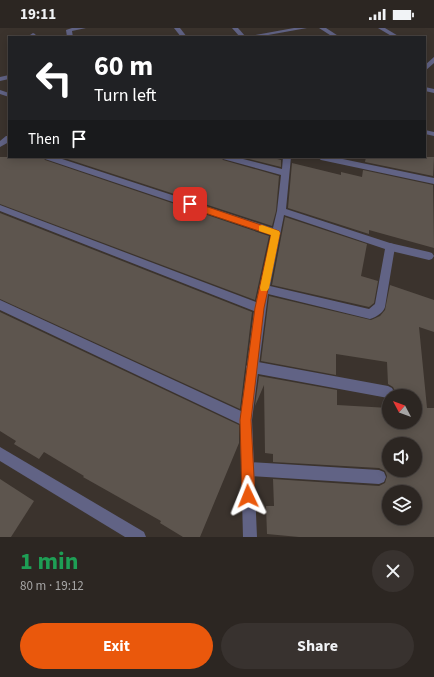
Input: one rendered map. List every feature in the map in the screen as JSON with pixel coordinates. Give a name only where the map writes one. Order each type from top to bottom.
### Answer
[{"type":"street","points":[[70,36],[68,30],[83,28]]},
{"type":"street","points":[[177,28],[183,36]]},
{"type":"street","points":[[235,28],[242,36]]},
{"type":"street","points":[[322,28],[335,36]]},
{"type":"street","points":[[381,28],[395,36]]},
{"type":"street","points":[[255,36],[303,30]]},
{"type":"street","points":[[426,68],[434,59]]},
{"type":"street","points":[[51,158],[276,233]]},
{"type":"street","points":[[230,158],[285,173]]},
{"type":"street","points":[[250,537],[246,420],[260,308],[281,212],[287,158]]},
{"type":"street","points":[[329,158],[346,160],[434,182]]},
{"type":"street","points":[[0,208],[260,308]]},
{"type":"street","points":[[281,212],[390,247],[429,256]]},
{"type":"street","points":[[264,289],[370,314],[380,307],[390,247]]},
{"type":"street","points":[[0,305],[246,420]]},
{"type":"street","points":[[252,367],[382,391]]},
{"type":"street","points":[[0,454],[140,537]]},
{"type":"street","points":[[248,469],[378,477]]},
{"type":"building","points":[[0,157],[44,158],[45,160],[269,236],[255,300],[0,204]]},
{"type":"building","points":[[434,157],[433,176],[365,162],[366,158]]},
{"type":"building","points":[[64,158],[222,158],[223,160],[279,176],[276,211],[272,226]]},
{"type":"building","points":[[245,158],[274,158],[281,160],[281,167]]},
{"type":"building","points":[[292,163],[341,175],[341,172],[362,177],[363,170],[433,185],[434,248],[369,230],[369,234],[288,208]]},
{"type":"building","points":[[0,213],[252,312],[240,409],[0,299]]},
{"type":"building","points":[[285,217],[367,244],[361,276],[378,281],[374,303],[369,307],[272,285]]},
{"type":"building","points":[[390,285],[434,300],[434,332],[419,327],[427,408],[434,408],[434,537],[299,537],[267,534],[266,506],[274,506],[273,479],[379,486],[385,483],[387,477],[422,477],[422,437],[382,437],[382,470],[379,468],[273,462],[273,454],[265,453],[264,385],[255,406],[259,376],[337,390],[337,405],[382,408],[382,429],[422,429],[422,389],[394,389],[388,384],[387,362],[336,354],[336,375],[261,361],[269,296],[371,320],[380,316],[385,310]]},
{"type":"building","points":[[0,312],[239,425],[239,443],[200,537],[183,537],[160,523],[161,521],[83,477],[84,476],[44,452],[39,459],[14,444],[16,441],[0,431]]},
{"type":"building","points":[[0,479],[34,501],[11,537],[0,537]]},
{"type":"slow traffic","points":[[262,228],[276,233],[264,288]]},
{"type":"route","points":[[190,204],[276,233],[260,308],[246,420],[248,496]]}]
